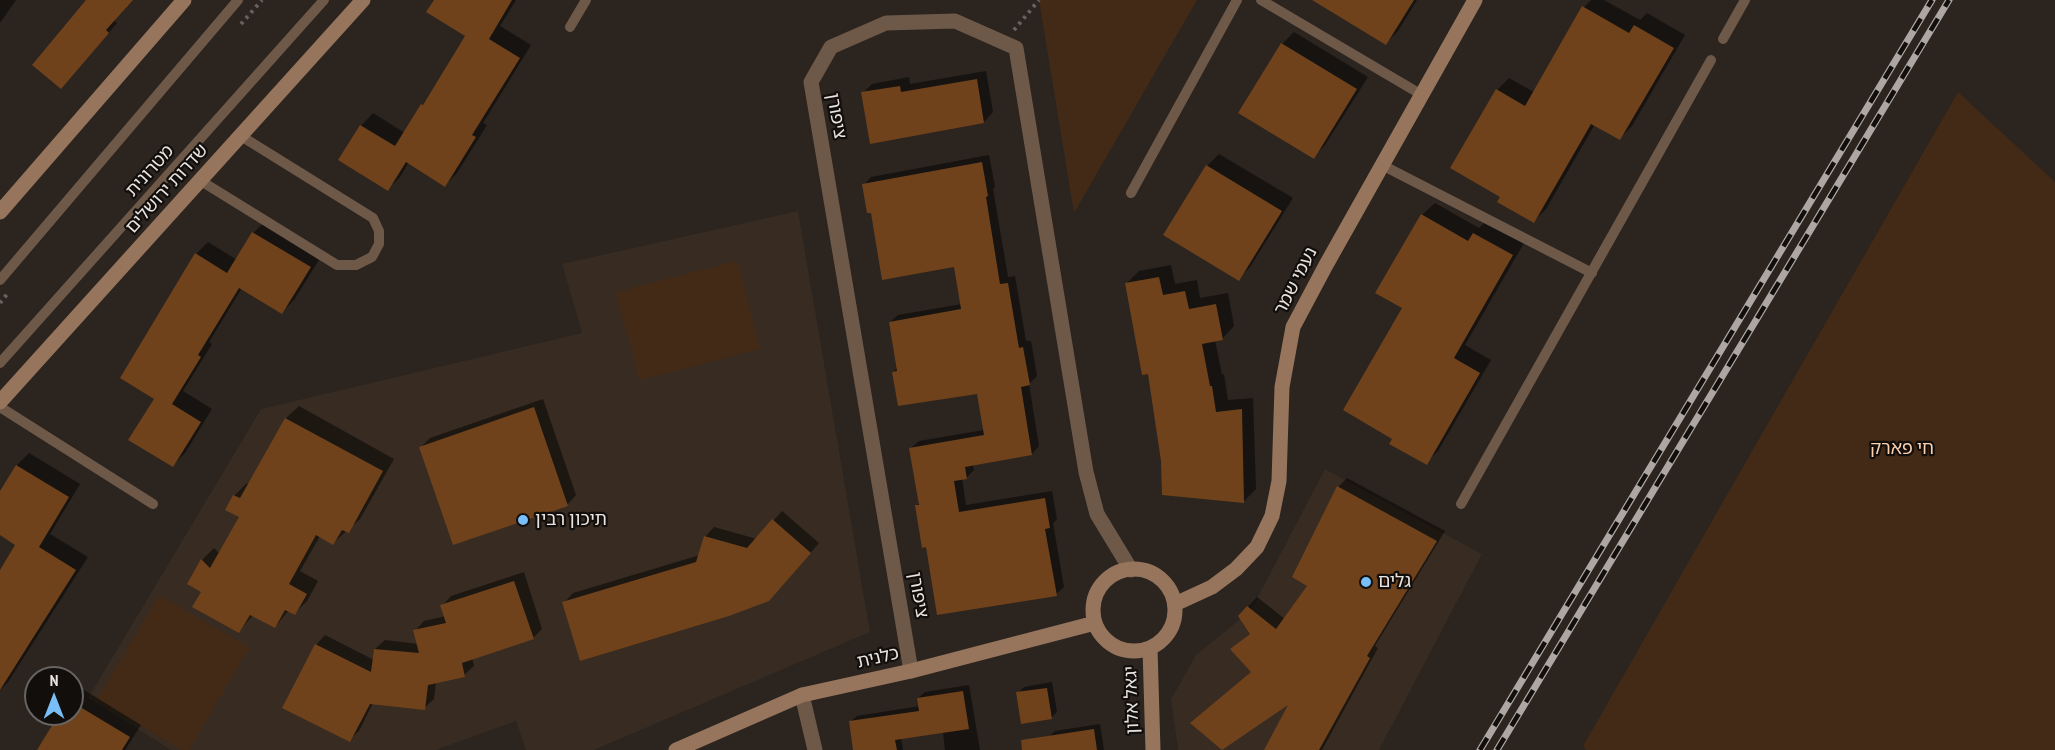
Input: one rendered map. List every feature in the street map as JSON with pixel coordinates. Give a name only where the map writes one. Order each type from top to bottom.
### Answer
[{"type":"street","points":[[0,212],[184,0]]},
{"type":"street","name":"שדרות ירושלים","points":[[0,404],[363,0]]},
{"type":"street","name":"נעמי שמר","points":[[1175,604],[1212,587],[1236,569],[1257,547],[1272,516],[1279,482],[1282,387],[1293,327],[1475,0]]},
{"type":"street","name":"ציפורן","points":[[911,671],[811,82],[831,47],[886,23],[955,21],[1004,43]]},
{"type":"street","points":[[1004,43],[1016,48],[1086,472],[1097,514],[1131,570]]},
{"type":"street","points":[[1138,569],[1162,580],[1175,604],[1175,618],[1170,631],[1150,648],[1136,651],[1123,650],[1106,639],[1095,623],[1093,610],[1095,597],[1102,585],[1112,576],[1124,570],[1138,569]]},
{"type":"street","name":"כלנית","points":[[676,750],[802,695],[911,671],[1095,623]]},
{"type":"street","name":"יגאל אלון","points":[[1150,648],[1153,750]]},
{"type":"street","points":[[802,695],[815,750]]},
{"type":"lane","points":[[0,280],[238,0]]},
{"type":"lane","name":"מטרונית","points":[[0,363],[324,0]]},
{"type":"lane","points":[[570,27],[586,0]]},
{"type":"lane","points":[[1131,194],[1237,0]]},
{"type":"lane","points":[[1261,0],[1422,94]]},
{"type":"lane","points":[[1723,39],[1745,0]]},
{"type":"lane","points":[[1461,504],[1711,60]]},
{"type":"lane","points":[[201,181],[337,265],[356,265],[372,257],[379,244],[379,231],[373,218],[241,136]]},
{"type":"lane","points":[[1382,165],[1592,273]]},
{"type":"lane","points":[[0,404],[153,504]]},
{"type":"path","points":[[1004,43],[1039,0]]},
{"type":"shaded area","name":"תיכון רבין","points":[[798,211],[870,632],[594,750],[526,750],[516,721],[436,750],[171,750],[88,698],[261,409],[582,333],[562,264]]},
{"type":"shaded area","name":"גלים","points":[[1325,469],[1482,554],[1379,750],[1178,750],[1171,699],[1196,655],[1251,610]]},
{"type":"green space","points":[[1039,0],[1197,0],[1074,213]]},
{"type":"green space","name":"חי פארק","points":[[1958,92],[2055,182],[2055,750],[1586,750],[1583,746]]},
{"type":"green space","points":[[737,261],[760,349],[639,380],[616,292]]},
{"type":"green space","points":[[159,595],[249,648],[189,750],[182,750],[97,700]]},
{"type":"building","points":[[86,0],[133,0],[106,30],[109,33],[61,89],[32,65]]},
{"type":"building","points":[[434,0],[512,0],[489,39],[520,58],[472,135],[476,137],[445,187],[406,162],[388,191],[338,160],[360,125],[395,146],[465,36],[426,12]]},
{"type":"building","points":[[1312,0],[1414,0],[1386,45]]},
{"type":"building","points":[[1582,6],[1629,33],[1634,25],[1674,48],[1620,140],[1591,124],[1534,223],[1497,202],[1500,197],[1450,168],[1496,89],[1525,106]]},
{"type":"building","points":[[1281,43],[1357,89],[1314,159],[1238,113]]},
{"type":"building","points":[[977,79],[984,123],[870,144],[861,92],[900,86],[901,92]]},
{"type":"building","points":[[982,162],[1000,284],[1008,283],[1019,348],[1023,347],[1030,385],[1021,387],[1032,455],[965,467],[967,479],[954,481],[959,512],[1045,498],[1050,528],[1045,529],[1057,596],[937,615],[926,547],[922,548],[915,505],[919,505],[909,448],[984,435],[977,394],[898,406],[892,372],[897,371],[889,322],[961,309],[954,267],[882,280],[871,213],[867,213],[862,184]]},
{"type":"building","points":[[1206,165],[1282,211],[1239,281],[1163,235]]},
{"type":"building","points":[[1421,214],[1468,241],[1473,233],[1513,255],[1454,358],[1480,373],[1427,465],[1389,444],[1392,439],[1343,410],[1402,308],[1375,293]]},
{"type":"building","points":[[252,232],[311,267],[282,314],[239,288],[198,355],[201,357],[172,404],[201,422],[173,467],[128,440],[154,399],[120,378],[195,253],[227,273]]},
{"type":"building","points":[[1159,277],[1163,295],[1185,291],[1189,309],[1216,304],[1223,340],[1202,344],[1216,412],[1242,409],[1244,503],[1162,495],[1161,461],[1148,374],[1142,375],[1125,283]]},
{"type":"building","points":[[534,407],[568,506],[453,545],[419,447]]},
{"type":"building","points":[[285,418],[383,471],[349,533],[342,530],[333,545],[316,535],[289,584],[307,594],[295,615],[285,610],[275,628],[250,615],[239,633],[192,607],[201,592],[187,584],[201,559],[210,568],[239,517],[225,510],[233,495],[240,498]]},
{"type":"building","points":[[16,465],[69,497],[39,547],[76,570],[0,690],[0,570],[15,545],[0,535],[0,491]]},
{"type":"building","points":[[1337,486],[1437,541],[1367,656],[1370,658],[1319,750],[1264,750],[1288,705],[1222,750],[1190,723],[1251,672],[1230,649],[1250,634],[1238,616],[1247,606],[1276,629],[1307,586],[1292,577]]},
{"type":"building","points":[[772,519],[811,553],[769,601],[729,616],[580,661],[562,602],[696,562],[704,536],[747,548]]},
{"type":"building","points":[[514,581],[534,639],[462,663],[465,677],[428,685],[425,710],[370,704],[350,742],[282,708],[315,644],[371,672],[374,649],[419,653],[413,630],[446,623],[440,605]]},
{"type":"building","points":[[1047,688],[1052,719],[1021,724],[1016,692]]},
{"type":"building","points":[[963,691],[969,729],[895,740],[897,750],[853,750],[849,721],[919,711],[917,698]]},
{"type":"building","points":[[84,709],[130,737],[122,750],[37,750],[52,726],[84,726]]},
{"type":"building","points":[[1094,729],[1097,750],[1022,750],[1021,740]]},
{"type":"railway","points":[[1480,750],[1932,0]]},
{"type":"railway","points":[[1497,750],[1949,0]]},
{"type":"place","name":"תיכון רבין","points":[[523,520]]},
{"type":"place","name":"גלים","points":[[1366,582]]}]
